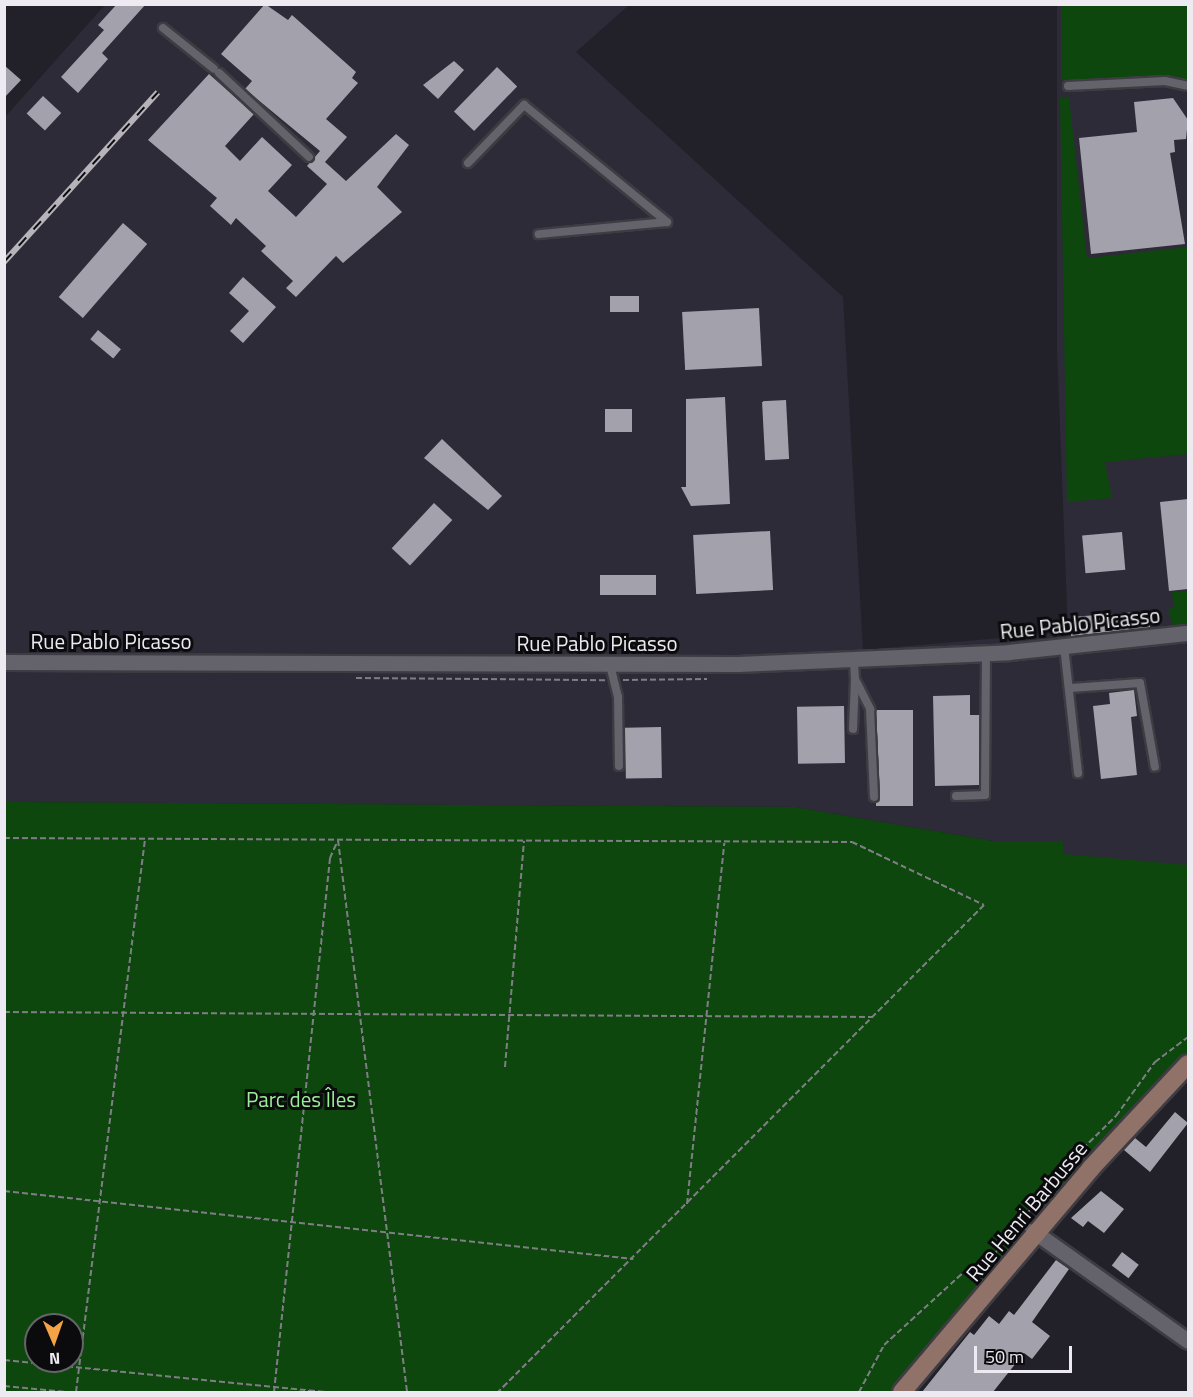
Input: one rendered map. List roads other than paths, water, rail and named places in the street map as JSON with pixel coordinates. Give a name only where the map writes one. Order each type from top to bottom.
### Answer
[{"type":"street","name":"Rue Pablo Picasso","points":[[4,662],[610,665],[854,660],[986,653],[1188,633]]},
{"type":"street","name":"Rue Henri Barbusse","points":[[902,1392],[1030,1228],[1188,1064]]},
{"type":"street","points":[[1030,1228],[1188,1341]]},
{"type":"lane","points":[[163,28],[216,71],[309,157]]},
{"type":"lane","points":[[1068,86],[1165,81],[1188,86]]},
{"type":"lane","points":[[468,164],[524,105],[666,222],[539,234]]},
{"type":"lane","points":[[1064,646],[1071,688],[1078,773]]},
{"type":"lane","points":[[956,796],[985,795],[986,653]]},
{"type":"lane","points":[[853,729],[854,660]]},
{"type":"lane","points":[[610,665],[618,697],[619,766]]},
{"type":"lane","points":[[855,679],[870,709],[874,797]]},
{"type":"lane","points":[[1071,688],[1140,683],[1155,767]]},
{"type":"railway","points":[[4,262],[158,92]]},
{"type":"park label","name":"Parc des Îles","points":[[301,1099]]}]
